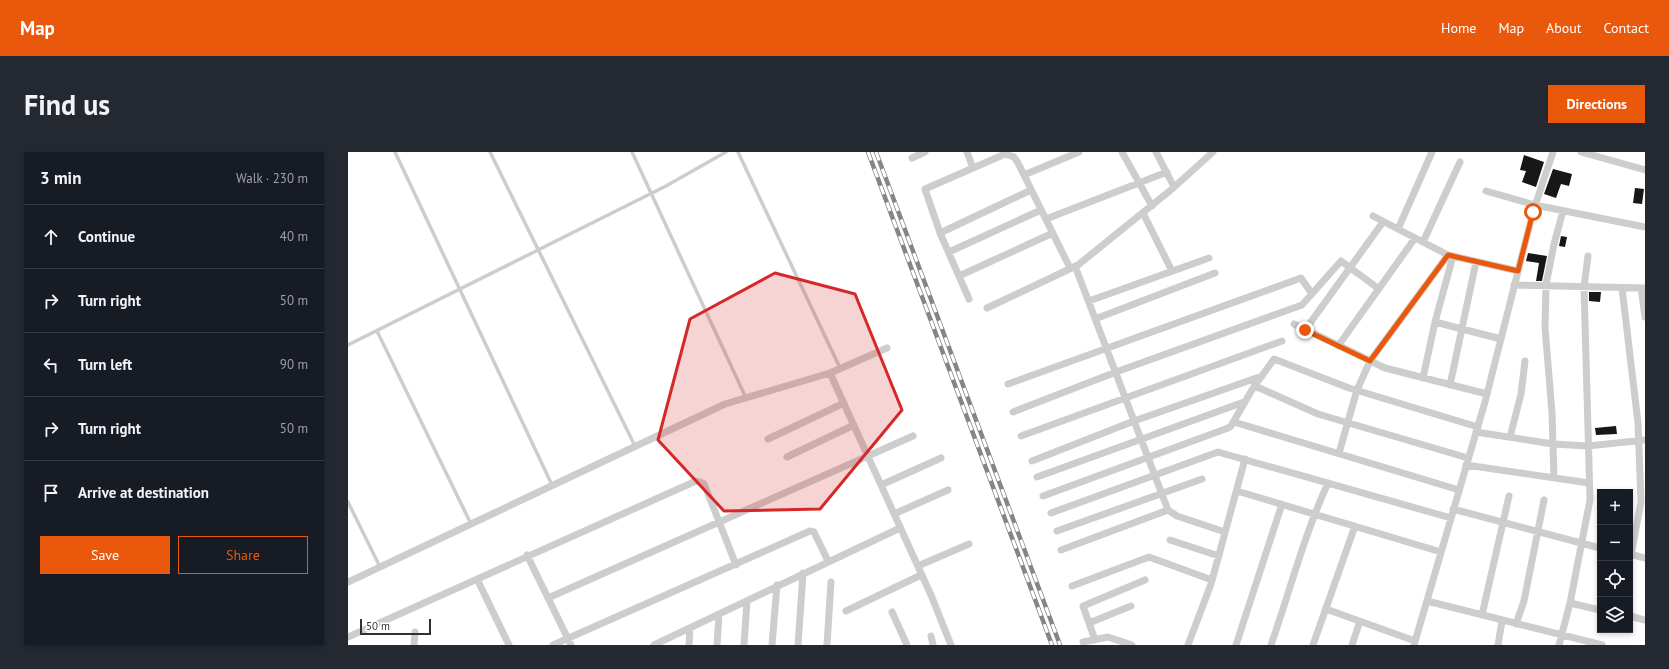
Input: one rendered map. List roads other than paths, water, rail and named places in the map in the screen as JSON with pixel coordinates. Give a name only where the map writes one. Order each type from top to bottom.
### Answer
[{"type":"street","points":[[912,158],[925,152]]},
{"type":"street","points":[[967,152],[973,168]]},
{"type":"street","points":[[1024,175],[1079,152]]},
{"type":"street","points":[[1122,152],[1152,206]]},
{"type":"street","points":[[1156,152],[1174,187]]},
{"type":"street","points":[[987,308],[1073,267],[1152,206],[1213,152]]},
{"type":"street","points":[[1398,229],[1432,152]]},
{"type":"street","points":[[1326,609],[1415,643],[1487,394],[1535,205],[1553,152]]},
{"type":"street","points":[[1581,152],[1645,170]]},
{"type":"street","points":[[968,299],[940,233],[925,189],[1005,154],[1011,153],[1032,190],[1052,233],[1073,267],[1089,301],[1168,510],[1177,516],[1226,532]]},
{"type":"street","points":[[1423,242],[1460,162]]},
{"type":"street","points":[[1046,219],[1167,172]]},
{"type":"street","points":[[940,233],[1032,190]]},
{"type":"street","points":[[1486,191],[1535,205],[1645,227]]},
{"type":"street","points":[[949,252],[1041,210]]},
{"type":"street","points":[[1554,478],[1545,327],[1546,285],[1554,244],[1563,211]]},
{"type":"street","points":[[1143,212],[1172,271]]},
{"type":"street","points":[[1373,216],[1450,256],[1518,271]]},
{"type":"street","points":[[1305,330],[1383,222]]},
{"type":"street","points":[[959,276],[1052,233]]},
{"type":"street","points":[[1338,346],[1415,238]]},
{"type":"street","points":[[1423,378],[1450,256]]},
{"type":"street","points":[[1339,453],[1358,390],[1370,361],[1450,256]]},
{"type":"street","points":[[1559,645],[1570,603],[1590,500],[1584,286],[1588,256]]},
{"type":"street","points":[[1089,301],[1209,258]]},
{"type":"street","points":[[1013,412],[1116,372],[1302,305],[1341,261],[1379,289]]},
{"type":"street","points":[[1450,385],[1476,262]]},
{"type":"street","points":[[1095,319],[1215,273]]},
{"type":"street","points":[[1008,384],[1301,278],[1312,294]]},
{"type":"street","points":[[1514,285],[1643,288],[1645,317]]},
{"type":"street","points":[[1622,288],[1642,440],[1641,506],[1633,544]]},
{"type":"street","points":[[1435,322],[1501,338]]},
{"type":"street","points":[[1294,324],[1385,368],[1487,394]]},
{"type":"street","points":[[1021,436],[1282,341]]},
{"type":"street","points":[[348,582],[724,404],[830,373],[887,348]]},
{"type":"street","points":[[1043,496],[1226,429],[1234,422],[1254,386],[1275,359],[1358,390],[1477,429],[1510,438],[1553,444],[1588,446],[1642,440]]},
{"type":"street","points":[[1510,438],[1521,394],[1525,361]]},
{"type":"street","points":[[830,373],[918,566],[951,645]]},
{"type":"street","points":[[1032,461],[1134,421],[1262,376]]},
{"type":"street","points":[[1254,386],[1318,414],[1467,461],[1554,478],[1589,483]]},
{"type":"street","points":[[1037,477],[1244,402]]},
{"type":"street","points":[[768,439],[844,403]]},
{"type":"street","points":[[1234,422],[1459,490]]},
{"type":"street","points":[[787,456],[854,425]]},
{"type":"street","points":[[548,598],[867,455],[913,436]]},
{"type":"street","points":[[1051,513],[1218,452],[1451,518]]},
{"type":"street","points":[[881,485],[941,458]]},
{"type":"street","points":[[1188,645],[1212,580],[1245,459]]},
{"type":"street","points":[[1056,531],[1202,479]]},
{"type":"street","points":[[348,637],[527,555],[696,481],[703,482],[705,486],[736,565]]},
{"type":"street","points":[[1271,645],[1314,514],[1328,483]]},
{"type":"street","points":[[894,514],[948,490]]},
{"type":"street","points":[[1237,491],[1441,552]]},
{"type":"street","points":[[1482,615],[1509,496]]},
{"type":"street","points":[[1516,624],[1524,602],[1544,500]]},
{"type":"street","points":[[1236,645],[1282,504]]},
{"type":"street","points":[[1453,509],[1537,530],[1581,544],[1597,547]]},
{"type":"street","points":[[1061,550],[1168,510]]},
{"type":"street","points":[[1313,645],[1355,526]]},
{"type":"street","points":[[654,645],[663,643],[777,585],[900,528]]},
{"type":"street","points":[[552,645],[736,565],[812,530],[828,562]]},
{"type":"street","points":[[1170,540],[1219,556]]},
{"type":"street","points":[[918,566],[969,544]]},
{"type":"street","points":[[527,555],[571,645]]},
{"type":"street","points":[[1633,555],[1645,558]]},
{"type":"street","points":[[1072,586],[1149,557],[1212,580]]},
{"type":"street","points":[[798,645],[803,573]]},
{"type":"street","points":[[846,611],[921,575]]},
{"type":"street","points":[[477,579],[509,645]]},
{"type":"street","points":[[1095,640],[1083,606],[1145,580]]},
{"type":"street","points":[[827,645],[831,582]]},
{"type":"street","points":[[772,645],[777,585]]},
{"type":"street","points":[[744,645],[747,601]]},
{"type":"street","points":[[1427,601],[1602,645]]},
{"type":"street","points":[[1570,603],[1597,609]]},
{"type":"street","points":[[1089,623],[1131,606]]},
{"type":"street","points":[[892,612],[907,645]]},
{"type":"street","points":[[717,645],[719,615]]},
{"type":"street","points":[[1633,617],[1645,620]]},
{"type":"street","points":[[1498,645],[1502,620]]},
{"type":"street","points":[[1352,645],[1360,621]]},
{"type":"street","points":[[689,645],[690,628]]},
{"type":"street","points":[[414,645],[415,632]]},
{"type":"street","points":[[931,636],[933,645]]},
{"type":"street","points":[[1083,642],[1112,638],[1132,645]]},
{"type":"lane","points":[[395,152],[552,485]]},
{"type":"lane","points":[[490,152],[635,446]]},
{"type":"lane","points":[[632,152],[746,398]]},
{"type":"lane","points":[[348,345],[651,193],[726,152]]},
{"type":"lane","points":[[738,152],[840,369]]},
{"type":"lane","points":[[377,330],[471,524]]},
{"type":"lane","points":[[348,502],[380,567]]},
{"type":"railway","points":[[868,152],[1052,645]]},
{"type":"railway","points":[[876,152],[1060,645]]}]
